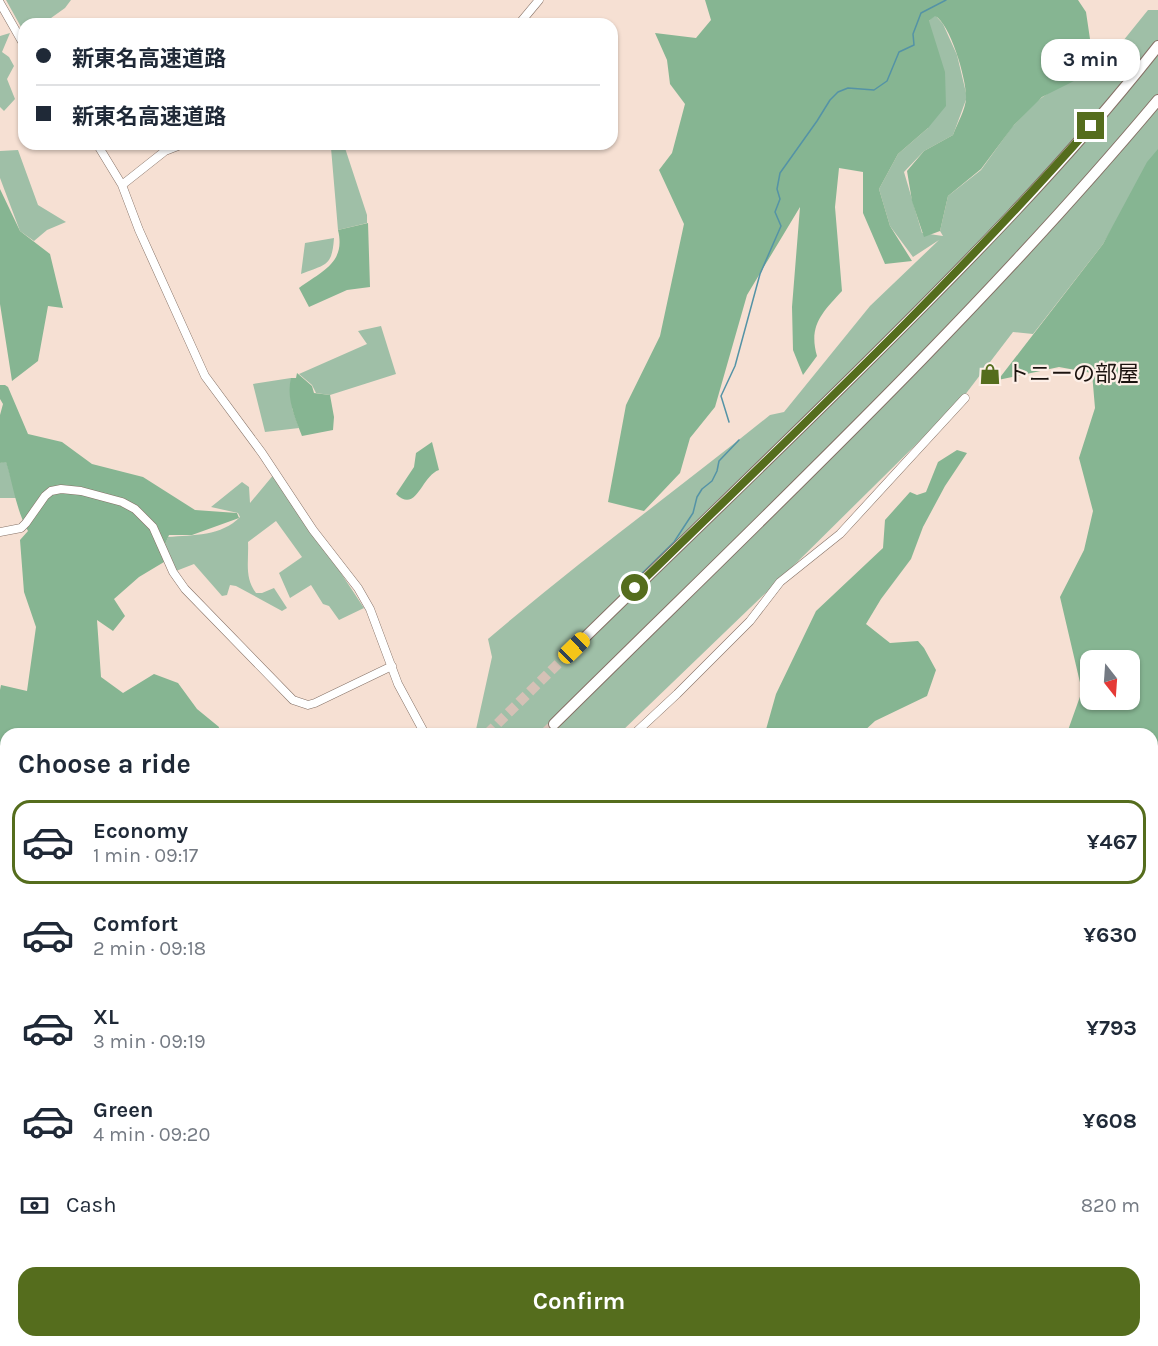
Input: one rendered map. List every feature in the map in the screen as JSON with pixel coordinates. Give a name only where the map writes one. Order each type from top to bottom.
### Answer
[{"type":"highway","points":[[574,648],[852,377],[975,253],[1076,143],[1158,46]]},
{"type":"highway","points":[[554,724],[943,336],[1070,201],[1158,100]]},
{"type":"street","points":[[524,18],[540,0]]},
{"type":"street","points":[[0,3],[18,34]]},
{"type":"street","points":[[101,150],[122,185],[142,237],[205,376],[262,453],[313,530],[358,588],[370,609],[407,703],[422,728]]},
{"type":"street","points":[[122,185],[168,150]]},
{"type":"street","points":[[640,728],[750,621],[780,582],[840,534],[965,398]]},
{"type":"street","points":[[0,532],[21,528],[51,491],[61,489],[81,491],[122,502],[135,509],[153,527],[173,572],[185,589],[293,700],[308,705],[392,666]]},
{"type":"green space","points":[[6,0],[71,0],[65,8],[51,18],[18,18],[18,22]]},
{"type":"green space","points":[[705,0],[1078,0],[1086,12],[1094,66],[1080,78],[1042,97],[1014,125],[981,169],[948,196],[940,231],[924,237],[912,201],[907,171],[924,151],[953,135],[966,100],[960,65],[946,29],[935,16],[929,21],[945,72],[946,106],[928,128],[898,154],[879,189],[890,226],[912,261],[885,264],[863,213],[863,172],[839,168],[835,207],[842,291],[823,313],[816,327],[814,336],[817,356],[803,375],[793,350],[792,307],[800,207],[747,295],[715,407],[690,438],[680,473],[644,511],[608,502],[626,405],[660,336],[684,224],[659,170],[672,153],[685,104],[670,84],[667,60],[655,33],[696,38],[711,20]]},
{"type":"green space","points":[[1148,10],[1158,10],[1158,151],[1103,244],[1033,334],[1013,332],[961,400],[625,728],[476,728],[492,657],[488,639],[770,415],[784,412],[870,306],[939,240],[913,257],[890,226],[879,189],[898,154],[928,128],[929,21],[935,15],[943,24],[957,55],[967,97],[953,135],[924,151],[904,172],[922,233],[943,236],[940,231],[948,196],[981,170],[1012,127],[1037,101],[1093,62],[1102,67]]},
{"type":"green space","points":[[10,33],[2,52],[9,57],[14,66],[7,79],[15,99],[4,111],[0,107],[0,36]]},
{"type":"green space","points":[[1158,149],[1158,728],[1069,728],[1080,697],[1080,710],[1140,710],[1140,650],[1080,650],[1080,682],[1060,597],[1084,550],[1093,511],[1079,458],[1095,408],[1092,373],[1059,367],[998,380],[1103,244],[1147,162]]},
{"type":"green space","points":[[18,150],[38,205],[66,222],[47,230],[34,241],[20,231],[0,178],[0,151]]},
{"type":"green space","points":[[331,150],[346,150],[367,215],[367,223],[338,230]]},
{"type":"green space","points":[[0,189],[20,231],[50,254],[63,308],[48,306],[38,361],[12,381],[0,304]]},
{"type":"green space","points":[[368,223],[370,287],[347,290],[309,307],[299,288],[324,271],[335,258],[339,251],[338,230]]},
{"type":"green space","points":[[334,238],[332,254],[326,263],[301,274],[305,243]]},
{"type":"green space","points":[[381,326],[396,374],[330,395],[316,393],[312,385],[299,374],[367,344],[358,331]]},
{"type":"green space","points":[[297,373],[312,386],[314,393],[330,395],[334,417],[333,430],[302,436],[292,408],[290,393],[291,378],[296,378]]},
{"type":"green space","points":[[291,378],[292,408],[299,428],[265,432],[253,384]]},
{"type":"green space","points":[[0,385],[5,385],[8,387],[28,434],[62,442],[92,464],[143,477],[195,510],[237,513],[239,518],[192,535],[169,535],[163,549],[164,562],[139,577],[114,599],[125,616],[113,631],[97,620],[101,677],[123,693],[154,674],[178,683],[197,709],[219,728],[0,728],[1,685],[27,691],[36,627],[24,592],[20,540],[28,531],[18,506],[6,462],[0,463],[0,415],[3,404],[0,399]]},
{"type":"green space","points":[[432,442],[439,470],[428,479],[414,497],[409,500],[403,499],[396,494],[414,467],[416,453]]},
{"type":"green space","points":[[957,450],[967,453],[945,486],[923,527],[911,559],[881,599],[866,624],[890,643],[918,641],[924,648],[936,670],[927,696],[875,721],[867,728],[766,728],[776,694],[816,611],[883,548],[885,520],[910,492],[917,495],[926,492],[938,462]]},
{"type":"green space","points":[[6,461],[17,498],[0,498],[0,463]]},
{"type":"green space","points":[[275,473],[364,608],[339,620],[329,606],[323,604],[311,585],[290,598],[279,573],[302,557],[276,521],[248,542],[248,569],[252,587],[256,593],[274,588],[287,608],[282,611],[236,586],[230,585],[227,595],[222,596],[194,564],[176,571],[163,549],[168,537],[197,535],[225,528],[240,517],[238,513],[211,507],[242,482],[249,487],[250,503]]},
{"type":"waterway","points":[[729,422],[721,396],[735,366],[760,274],[781,226],[775,212],[780,199],[777,189],[780,173],[830,100],[838,92],[848,88],[874,90],[887,81],[899,52],[914,45],[913,34],[921,13],[946,0]]},
{"type":"waterway","points":[[625,590],[674,542],[693,513],[697,497],[702,489],[712,481],[719,461],[739,440]]},
{"type":"tunnel","points":[[493,728],[574,648]]},
{"type":"tunnel","points":[[550,728],[554,724]]},
{"type":"place","name":"トニーの部屋","points":[[990,374]]},
{"type":"route","points":[[635,588],[918,311],[983,245],[1091,126]]}]
